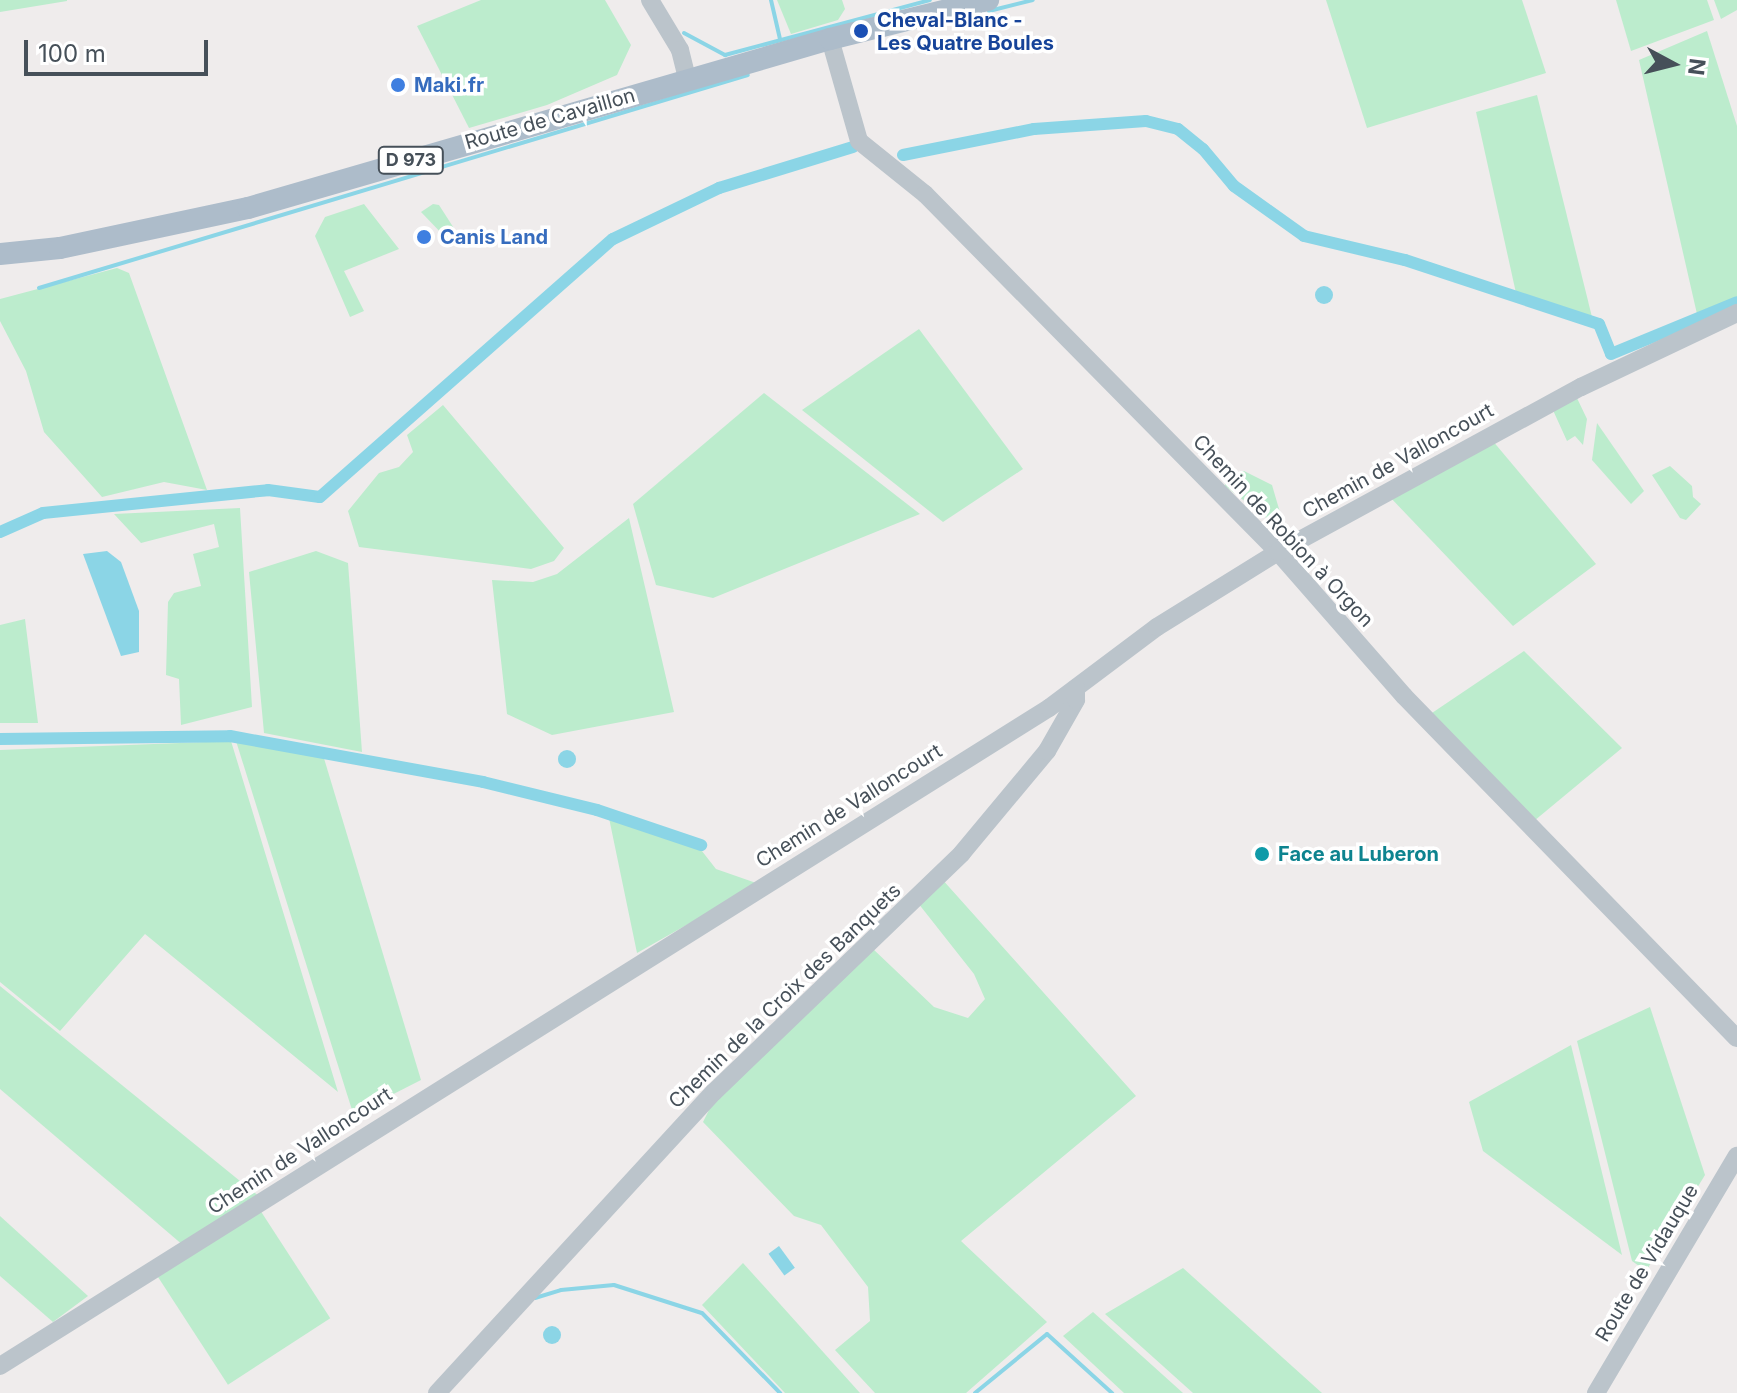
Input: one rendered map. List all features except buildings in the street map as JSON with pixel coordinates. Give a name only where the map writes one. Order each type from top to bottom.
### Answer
[{"type":"main road","name":"D 973","points":[[687,79],[988,0]]},
{"type":"main road","name":"Route de Cavaillon","points":[[0,249],[134,232],[248,208],[687,79]]},
{"type":"main road","name":"Route de Cavaillon","points":[[0,249],[52,239],[134,232]]},
{"type":"street","points":[[650,0],[680,50],[687,79]]},
{"type":"street","name":"Chemin de Robion à Orgon","points":[[830,39],[859,141],[925,194],[1278,552],[1404,696],[1737,1038]]},
{"type":"street","name":"Chemin de Valloncourt","points":[[0,1366],[1076,688],[1148,633],[1278,552],[1581,387],[1737,313]]},
{"type":"street","name":"Chemin de la Croix des Banquets","points":[[437,1393],[714,1092],[962,853],[1047,751],[1076,700],[1076,688]]},
{"type":"street","name":"Route de Vidauque","points":[[1596,1393],[1737,1156]]},
{"type":"green space","points":[[0,0],[67,0],[67,1],[0,12]]},
{"type":"green space","points":[[481,0],[605,0],[631,45],[617,75],[547,105],[469,128],[417,26]]},
{"type":"green space","points":[[777,0],[842,0],[845,9],[838,20],[791,34]]},
{"type":"green space","points":[[1326,0],[1522,0],[1546,73],[1367,128]]},
{"type":"green space","points":[[1616,0],[1707,0],[1714,20],[1631,51]]},
{"type":"green space","points":[[1714,0],[1737,0],[1737,10],[1721,19]]},
{"type":"green space","points":[[1707,31],[1737,126],[1737,297],[1697,314],[1639,60]]},
{"type":"green space","points":[[1537,95],[1592,317],[1516,293],[1476,112]]},
{"type":"green space","points":[[364,204],[399,249],[344,271],[364,311],[350,317],[315,236],[325,217]]},
{"type":"green space","points":[[433,204],[439,205],[457,233],[447,239],[421,212]]},
{"type":"green space","points":[[117,268],[129,273],[207,490],[164,482],[102,497],[44,432],[26,371],[0,321],[0,299]]},
{"type":"green space","points":[[919,329],[1023,469],[943,522],[802,410]]},
{"type":"green space","points":[[764,393],[920,514],[713,598],[656,585],[633,504]]},
{"type":"green space","points":[[1576,396],[1587,419],[1583,445],[1575,436],[1567,441],[1552,408]]},
{"type":"green space","points":[[443,405],[564,548],[554,561],[531,569],[359,547],[348,511],[379,473],[399,467],[413,452],[407,435]]},
{"type":"green space","points":[[1597,423],[1644,491],[1631,504],[1592,460]]},
{"type":"green space","points":[[1492,440],[1596,564],[1513,626],[1389,496]]},
{"type":"green space","points":[[1670,466],[1692,486],[1693,497],[1701,504],[1686,520],[1680,518],[1652,475]]},
{"type":"green space","points":[[1244,471],[1272,485],[1286,533],[1225,486],[1226,478]]},
{"type":"green space","points":[[240,508],[252,707],[181,725],[179,679],[166,675],[168,602],[174,593],[201,586],[193,554],[219,547],[214,524],[141,543],[114,514]]},
{"type":"green space","points":[[629,518],[674,712],[552,735],[507,714],[492,580],[533,582],[557,574]]},
{"type":"green space","points":[[316,551],[348,563],[362,752],[264,733],[249,572]]},
{"type":"green space","points":[[25,619],[38,723],[0,723],[0,625]]},
{"type":"green space","points":[[1524,651],[1622,748],[1534,821],[1429,715]]},
{"type":"green space","points":[[231,741],[338,1092],[145,934],[60,1031],[0,982],[0,750]]},
{"type":"green space","points":[[236,741],[323,755],[421,1080],[364,1109],[352,1110]]},
{"type":"green space","points":[[609,818],[698,846],[716,869],[759,884],[637,953]]},
{"type":"green space","points":[[941,878],[1136,1096],[961,1241],[1047,1322],[966,1393],[875,1393],[835,1350],[870,1321],[868,1287],[821,1225],[794,1216],[703,1122],[713,1102],[872,948],[934,1007],[968,1018],[985,999],[974,974],[918,903]]},
{"type":"green space","points":[[0,986],[261,1198],[184,1246],[0,1089]]},
{"type":"green space","points":[[1650,1007],[1705,1175],[1646,1271],[1632,1261],[1577,1041]]},
{"type":"green space","points":[[1571,1045],[1622,1255],[1483,1151],[1469,1102]]},
{"type":"green space","points":[[260,1210],[330,1318],[228,1385],[158,1276]]},
{"type":"green space","points":[[0,1216],[88,1296],[53,1322],[0,1276]]},
{"type":"green space","points":[[743,1263],[860,1393],[785,1393],[702,1305]]},
{"type":"green space","points":[[1183,1268],[1322,1393],[1193,1393],[1105,1314]]},
{"type":"green space","points":[[1093,1312],[1183,1393],[1124,1393],[1063,1336]]},
{"type":"water","points":[[1324,286],[1333,295],[1324,304],[1315,295]]},
{"type":"water","points":[[107,551],[121,562],[139,611],[139,652],[121,656],[83,554]]},
{"type":"water","points":[[567,750],[576,759],[567,768],[558,759]]},
{"type":"water","points":[[779,1246],[795,1268],[784,1275],[768,1254]]},
{"type":"water","points":[[548,1326],[556,1326],[561,1335],[559,1342],[548,1344],[543,1339],[543,1331]]},
{"type":"waterway","points":[[771,0],[780,39]]},
{"type":"waterway","points":[[684,33],[725,55],[930,0]]},
{"type":"waterway","points":[[989,11],[1033,0]]},
{"type":"waterway","points":[[39,288],[748,75]]},
{"type":"waterway","points":[[903,155],[1034,129],[1146,121],[1178,129],[1203,149],[1234,186],[1304,236],[1405,260],[1599,324],[1611,354],[1737,302]]},
{"type":"waterway","points":[[0,532],[43,513],[268,490],[320,497],[613,239],[719,188],[853,147]]},
{"type":"waterway","points":[[0,739],[230,736],[483,782],[597,810],[701,845]]},
{"type":"waterway","points":[[535,1298],[561,1290],[614,1285],[702,1313],[780,1393]]},
{"type":"waterway","points":[[975,1393],[1047,1334],[1112,1393]]},
{"type":"place","name":"Cheval-Blanc - Les Quatre Boules","points":[[861,31]]},
{"type":"place","name":"Maki.fr","points":[[398,85]]},
{"type":"place","name":"Canis Land","points":[[424,237]]},
{"type":"place","name":"Face au Luberon","points":[[1262,854]]}]
